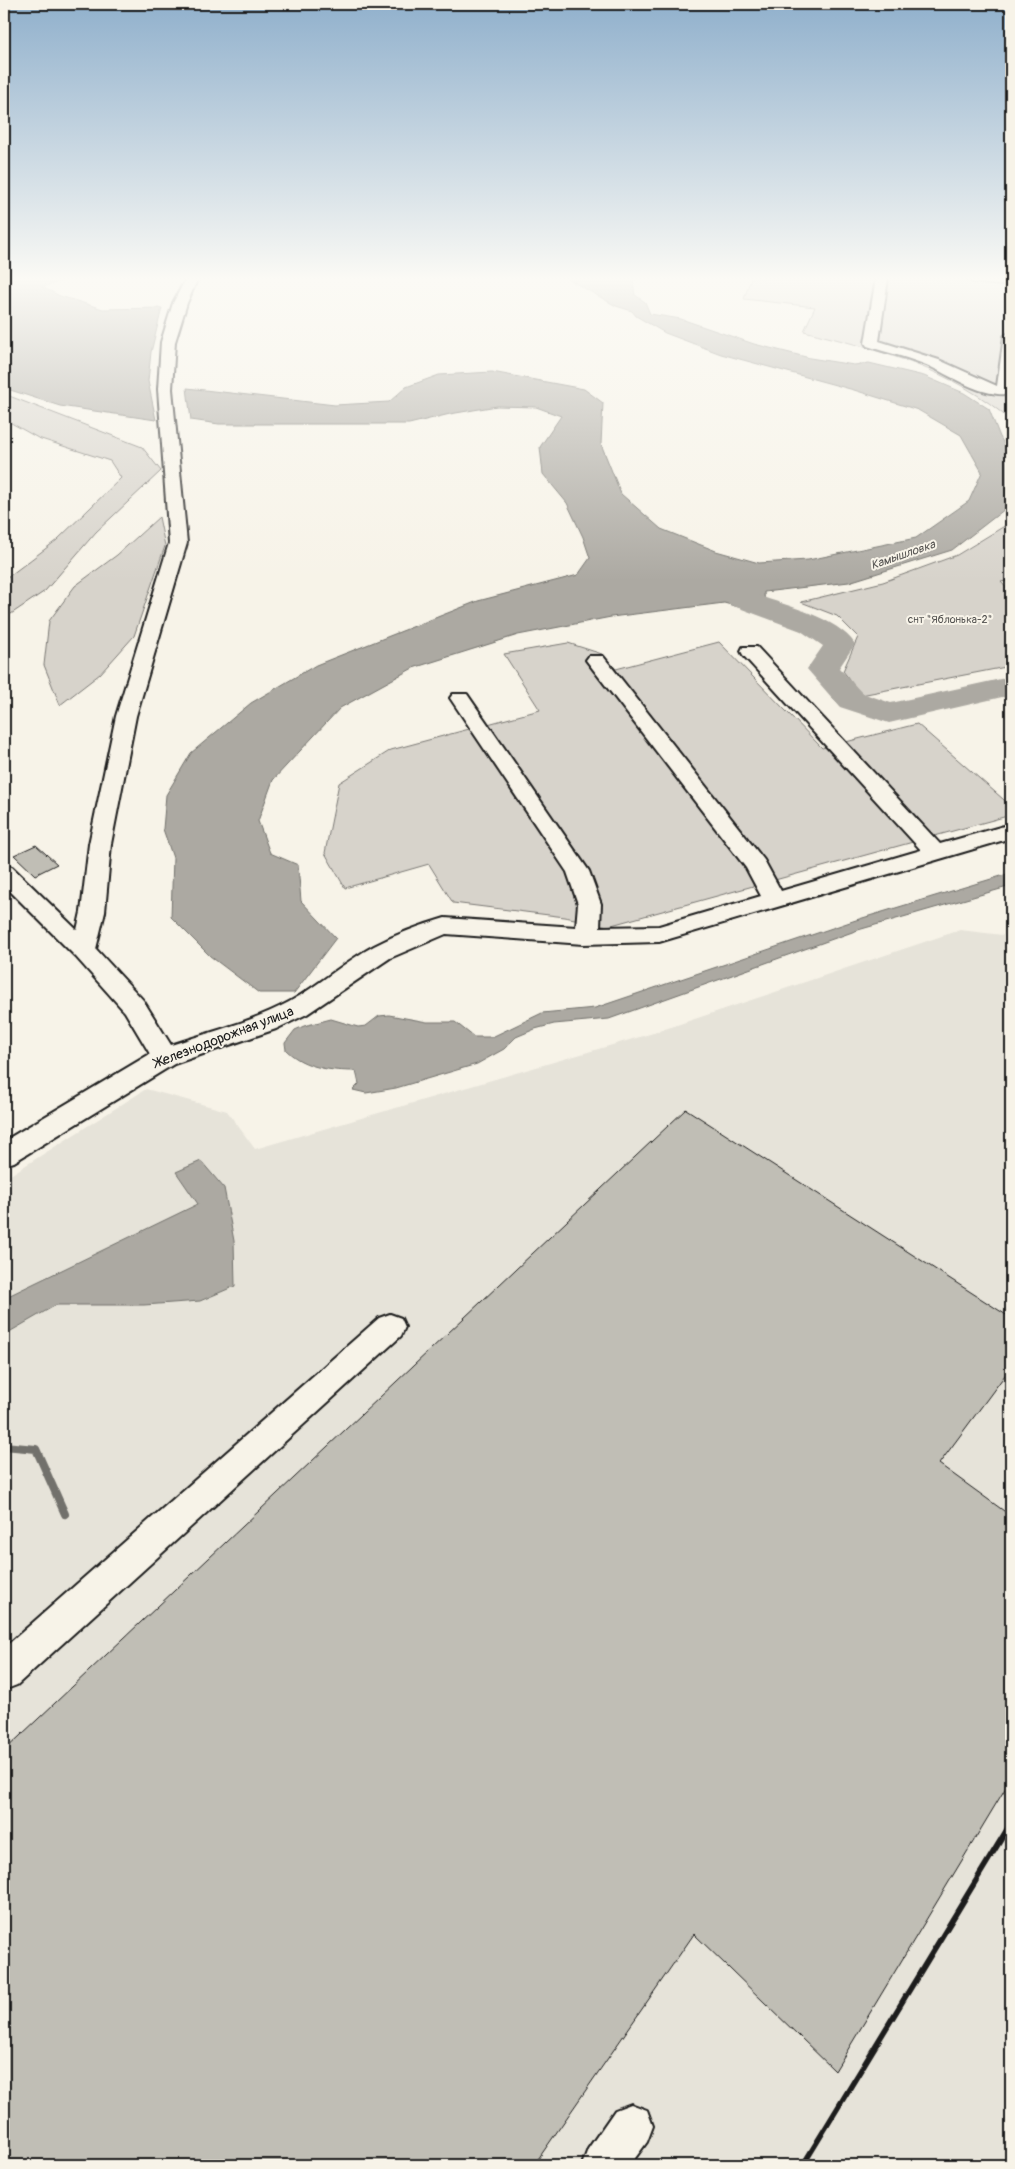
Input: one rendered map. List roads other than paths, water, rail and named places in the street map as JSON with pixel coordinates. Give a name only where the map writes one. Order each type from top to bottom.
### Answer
[{"type":"street","points":[[84,951],[93,912],[100,844],[126,716],[178,543],[166,379]]},
{"type":"street","points":[[969,379],[998,391],[1008,389]]},
{"type":"street","points":[[750,651],[936,853]]},
{"type":"street","points":[[460,698],[578,871],[590,902],[590,926],[583,936]]},
{"type":"street","name":"Железнодорожная улица","points":[[4,1154],[165,1057],[267,1023],[298,1008],[382,952],[418,935],[445,926],[583,936],[659,934],[1011,831]]},
{"type":"street","points":[[4,872],[84,951],[134,1006],[165,1057]]},
{"type":"street","points":[[4,1672],[390,1327]]},
{"type":"street","points":[[604,2165],[631,2126]]},
{"type":"lane","points":[[596,660],[756,865],[774,900]]},
{"type":"water","points":[[4,379],[148,379],[156,420],[60,406],[4,388]]},
{"type":"water","points":[[427,379],[531,379],[584,389],[603,403],[601,444],[621,494],[661,529],[716,551],[759,563],[808,560],[916,538],[969,501],[982,472],[961,435],[918,410],[814,379],[932,379],[964,393],[989,409],[1000,437],[1011,455],[1011,490],[1005,509],[952,550],[849,582],[764,592],[765,609],[760,613],[724,603],[611,617],[518,635],[413,668],[340,708],[273,780],[258,821],[270,853],[298,865],[301,901],[336,938],[294,993],[259,993],[210,956],[171,917],[173,858],[163,829],[166,795],[191,753],[251,703],[316,665],[478,601],[578,575],[590,558],[583,537],[567,503],[543,474],[540,447],[561,416],[536,407],[497,406],[450,414],[409,424],[219,424],[191,420],[187,388],[335,405],[389,402],[406,387]]},
{"type":"water","points":[[1011,873],[1011,886],[858,930],[609,1019],[554,1024],[535,1029],[516,1037],[504,1049],[477,1064],[396,1088],[366,1093],[353,1090],[359,1084],[356,1071],[309,1065],[286,1050],[285,1043],[295,1030],[304,1026],[331,1019],[358,1027],[366,1026],[379,1016],[389,1015],[427,1022],[455,1022],[474,1037],[492,1037],[542,1013],[595,1008],[856,920]]},
{"type":"water","points":[[201,1161],[224,1188],[234,1241],[235,1286],[200,1301],[144,1305],[56,1305],[4,1335],[4,1298],[198,1204],[176,1172]]},
{"type":"waterway","name":"Камышловка","points":[[763,583],[746,586],[741,599],[812,625],[840,644],[823,669],[851,700],[889,713],[1005,687],[1011,690]]},
{"type":"waterway","points":[[4,1446],[36,1449],[65,1514]]},
{"type":"railway","points":[[803,2165],[1011,1823]]},
{"type":"park label","name":"снт \"Яблонька-2\"","points":[[950,619]]}]
